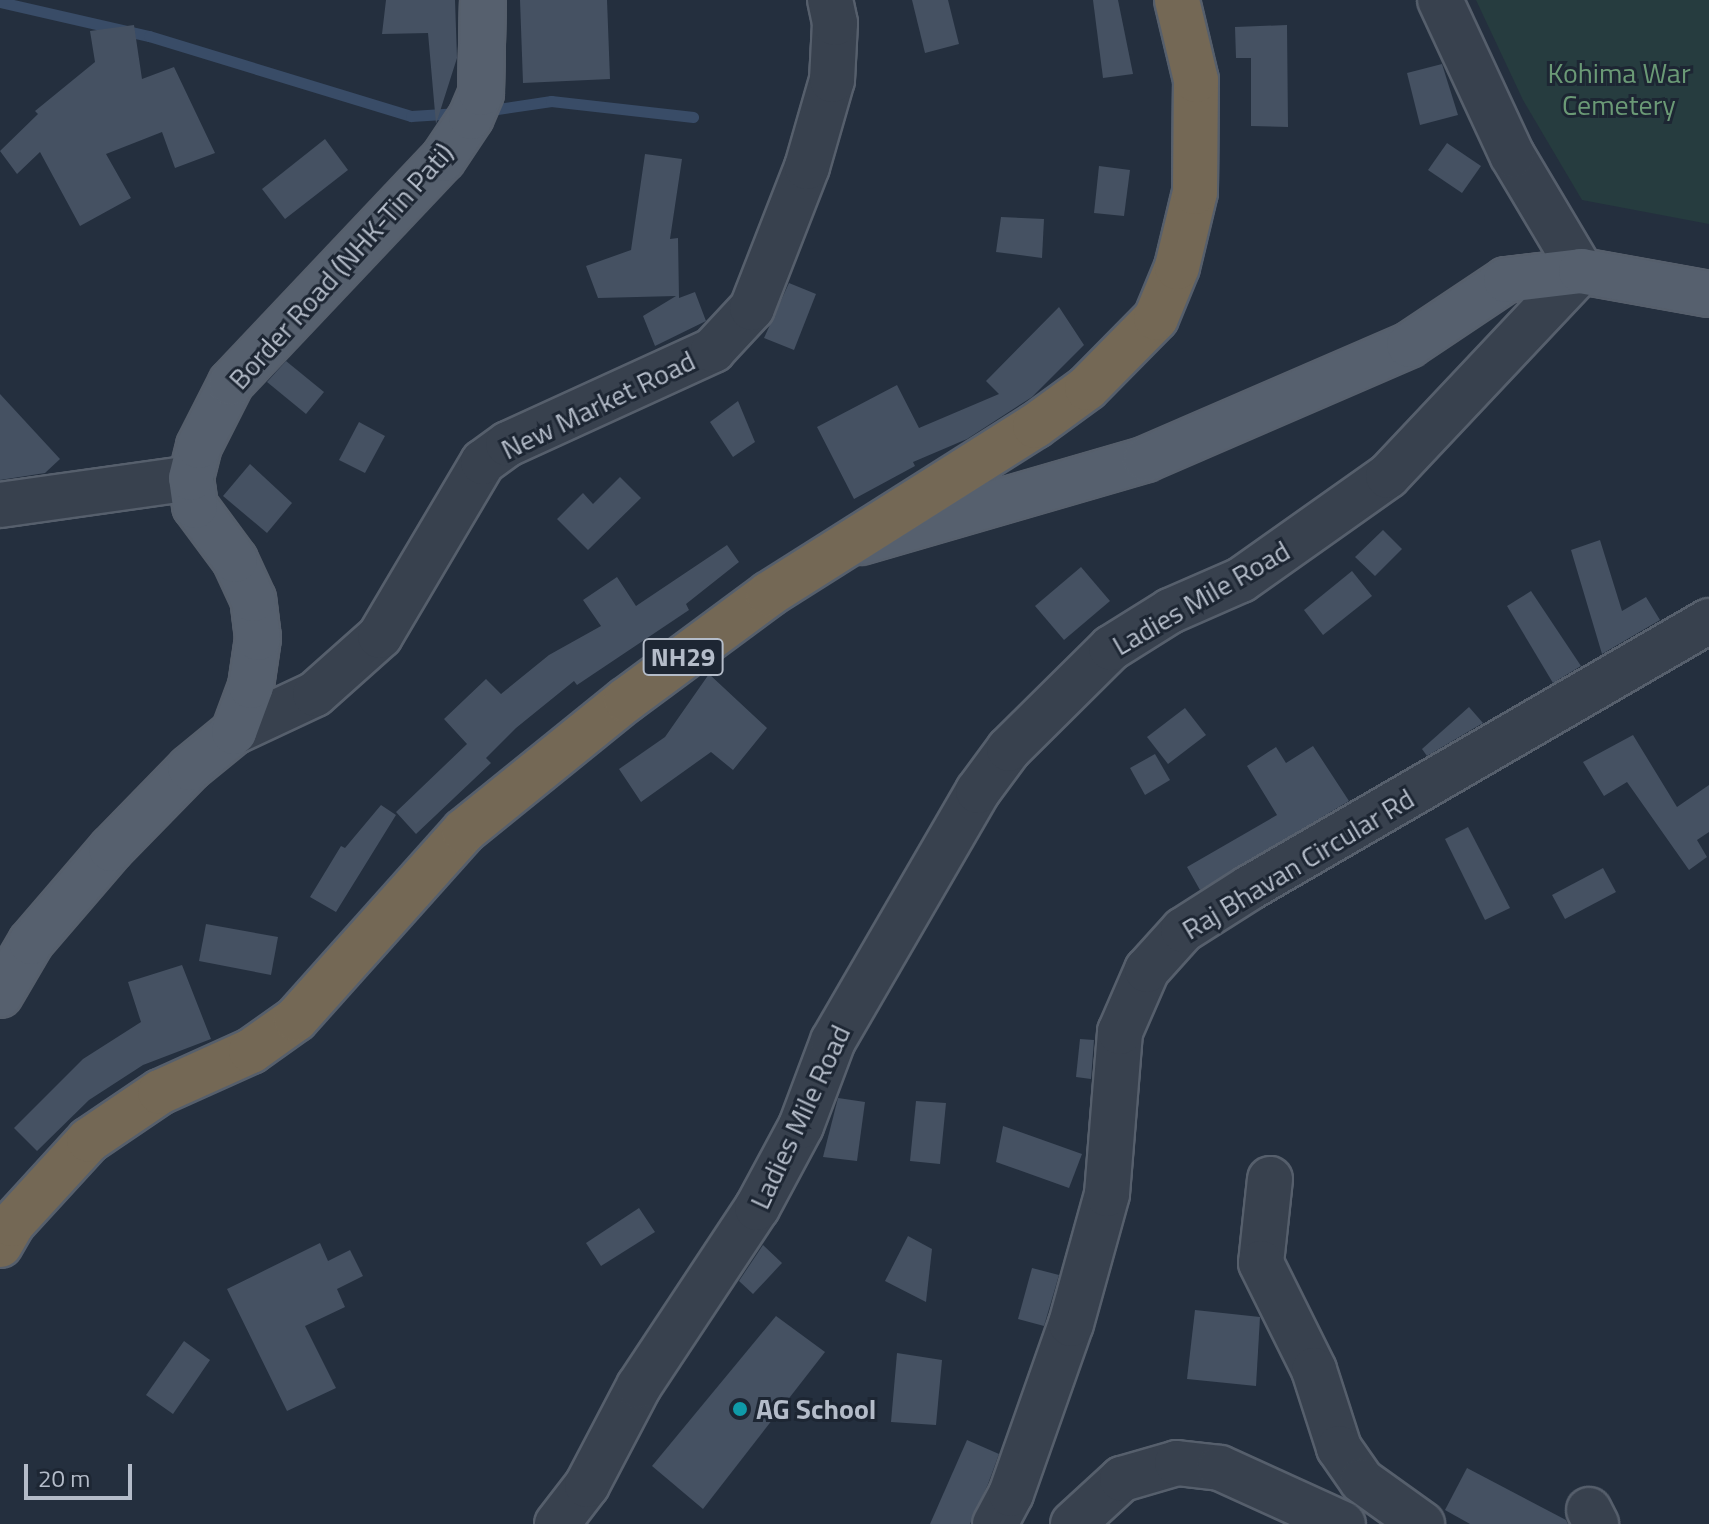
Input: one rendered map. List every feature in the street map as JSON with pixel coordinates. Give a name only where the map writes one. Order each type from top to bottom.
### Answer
[{"type":"highway","name":"NH29","points":[[0,1245],[12,1224],[89,1140],[160,1092],[251,1051],[296,1019],[464,831],[626,700],[769,594],[1087,388],[1156,318],[1177,267],[1195,192],[1196,80],[1177,0]]},
{"type":"main road","name":"Border Road (NHK-Tin Pati)","points":[[191,478],[199,446],[231,383],[443,159],[471,117],[481,93],[483,0]]},
{"type":"main road","points":[[842,547],[1146,459],[1409,345],[1506,280],[1581,271],[1709,294]]},
{"type":"main road","points":[[0,995],[31,942],[111,849],[190,768],[234,732],[251,686],[258,638],[253,599],[235,560],[195,506],[191,478]]},
{"type":"street","name":"New Market Road","points":[[234,732],[315,694],[380,636],[483,462],[508,444],[713,350],[752,308],[807,167],[832,80],[835,23],[830,0]]},
{"type":"street","points":[[1440,0],[1512,155],[1581,271]]},
{"type":"street","name":"Ladies Mile Road","points":[[557,1524],[587,1485],[639,1386],[757,1208],[801,1126],[833,1041],[978,791],[1009,749],[1111,648],[1170,611],[1241,580],[1388,476],[1581,271]]},
{"type":"street","points":[[0,505],[191,478]]},
{"type":"street","name":"Raj Bhavan Circular Rd","points":[[1003,1509],[1071,1324],[1107,1194],[1120,1032],[1147,970],[1183,930],[1249,888],[1709,621]]},
{"type":"street","points":[[1270,1179],[1261,1263],[1314,1370],[1339,1448],[1362,1481],[1422,1524]]},
{"type":"street","points":[[1073,1524],[1122,1479],[1177,1463],[1220,1468],[1343,1524]]},
{"type":"street","points":[[976,1524],[1003,1509]]},
{"type":"green space","name":"Kohima War Cemetery","points":[[1476,0],[1709,0],[1709,224],[1582,200],[1523,100]]},
{"type":"building","points":[[386,0],[455,0],[457,58],[436,124],[428,33],[382,34]]},
{"type":"building","points":[[520,0],[607,0],[610,79],[523,83]]},
{"type":"building","points":[[912,0],[948,0],[959,44],[925,53]]},
{"type":"building","points":[[1093,0],[1118,0],[1133,74],[1103,78]]},
{"type":"building","points":[[134,25],[142,79],[174,67],[215,153],[175,168],[162,132],[106,154],[131,198],[80,226],[40,152],[17,174],[0,151],[38,114],[35,111],[95,62],[90,31]]},
{"type":"building","points":[[1287,25],[1288,127],[1251,126],[1251,58],[1236,58],[1235,27]]},
{"type":"building","points":[[1442,64],[1458,115],[1420,125],[1407,73]]},
{"type":"building","points":[[325,139],[348,170],[285,219],[262,189]]},
{"type":"building","points":[[1447,143],[1481,166],[1462,193],[1428,170]]},
{"type":"building","points":[[645,154],[682,159],[670,239],[678,238],[679,298],[695,292],[706,321],[655,346],[643,316],[676,296],[598,298],[586,266],[631,250]]},
{"type":"building","points":[[1099,166],[1130,170],[1124,216],[1094,213]]},
{"type":"building","points":[[1001,217],[1044,219],[1042,258],[996,252]]},
{"type":"building","points":[[789,283],[816,294],[794,350],[764,338]]},
{"type":"building","points":[[1059,307],[1084,345],[1032,397],[967,439],[913,462],[915,466],[854,499],[817,427],[897,385],[919,428],[999,394],[986,381]]},
{"type":"building","points":[[286,361],[324,392],[306,414],[267,382]]},
{"type":"building","points":[[0,394],[60,459],[45,473],[0,480]]},
{"type":"building","points":[[738,401],[755,442],[733,457],[710,422]]},
{"type":"building","points":[[359,422],[385,436],[365,473],[339,460]]},
{"type":"building","points":[[250,464],[292,503],[267,533],[223,496]]},
{"type":"building","points":[[620,477],[641,498],[588,550],[557,519],[583,493],[593,504]]},
{"type":"building","points":[[1383,530],[1402,549],[1375,576],[1355,557]]},
{"type":"building","points":[[1600,540],[1622,611],[1646,597],[1660,620],[1602,654],[1571,550]]},
{"type":"building","points":[[727,545],[739,562],[686,604],[689,610],[577,685],[574,681],[516,728],[486,758],[491,763],[416,834],[396,812],[467,744],[444,719],[486,679],[501,694],[549,655],[601,626],[583,600],[617,577],[636,606]]},
{"type":"building","points":[[1081,567],[1110,601],[1064,640],[1035,606]]},
{"type":"building","points":[[1352,571],[1372,596],[1323,635],[1304,610]]},
{"type":"building","points":[[1531,591],[1581,666],[1553,683],[1507,606]]},
{"type":"building","points":[[709,674],[767,728],[733,770],[711,752],[641,802],[619,769],[665,737]]},
{"type":"building","points":[[1469,707],[1483,723],[1427,756],[1422,749]]},
{"type":"building","points":[[1185,708],[1206,735],[1168,764],[1147,737]]},
{"type":"building","points":[[1633,735],[1677,807],[1709,785],[1709,832],[1697,840],[1707,857],[1689,870],[1627,782],[1604,796],[1583,762]]},
{"type":"building","points":[[1313,746],[1349,801],[1200,890],[1187,867],[1277,815],[1247,766],[1276,747],[1286,763]]},
{"type":"building","points":[[1155,754],[1170,780],[1145,795],[1130,768]]},
{"type":"building","points":[[381,805],[396,815],[336,912],[310,897],[341,846],[345,848]]},
{"type":"building","points":[[1468,827],[1510,908],[1485,920],[1445,839]]},
{"type":"building","points":[[1603,868],[1616,892],[1565,919],[1552,895]]},
{"type":"building","points":[[206,924],[278,937],[271,975],[199,961]]},
{"type":"building","points":[[182,965],[211,1039],[143,1065],[89,1100],[37,1151],[14,1128],[83,1059],[141,1022],[128,982]]},
{"type":"building","points":[[1080,1039],[1094,1040],[1091,1079],[1076,1077]]},
{"type":"building","points":[[838,1098],[865,1102],[857,1161],[823,1157]]},
{"type":"building","points":[[916,1101],[946,1103],[940,1164],[910,1161]]},
{"type":"building","points":[[1003,1126],[1082,1154],[1069,1188],[996,1162]]},
{"type":"building","points":[[639,1208],[655,1232],[601,1266],[586,1243]]},
{"type":"building","points":[[908,1236],[932,1249],[926,1302],[885,1281]]},
{"type":"building","points":[[320,1243],[328,1261],[350,1250],[363,1276],[337,1289],[345,1307],[305,1326],[336,1388],[287,1411],[227,1289]]},
{"type":"building","points":[[763,1245],[782,1263],[753,1294],[739,1281]]},
{"type":"building","points":[[1032,1268],[1059,1275],[1044,1326],[1018,1319]]},
{"type":"building","points":[[1195,1310],[1260,1317],[1256,1386],[1187,1379]]},
{"type":"building","name":"AG School","points":[[776,1316],[825,1352],[703,1509],[652,1466]]},
{"type":"building","points":[[184,1341],[210,1360],[173,1414],[146,1395]]},
{"type":"building","points":[[897,1353],[942,1360],[936,1425],[891,1422]]},
{"type":"building","points":[[967,1440],[999,1454],[988,1484],[970,1524],[930,1524]]},
{"type":"building","points":[[1467,1468],[1566,1520],[1568,1524],[1470,1524],[1445,1510]]},
{"type":"waterway","points":[[0,2],[149,36],[411,116],[459,113]]},
{"type":"waterway","points":[[484,111],[551,101],[693,117]]},
{"type":"place","name":"AG School","points":[[740,1409]]}]
